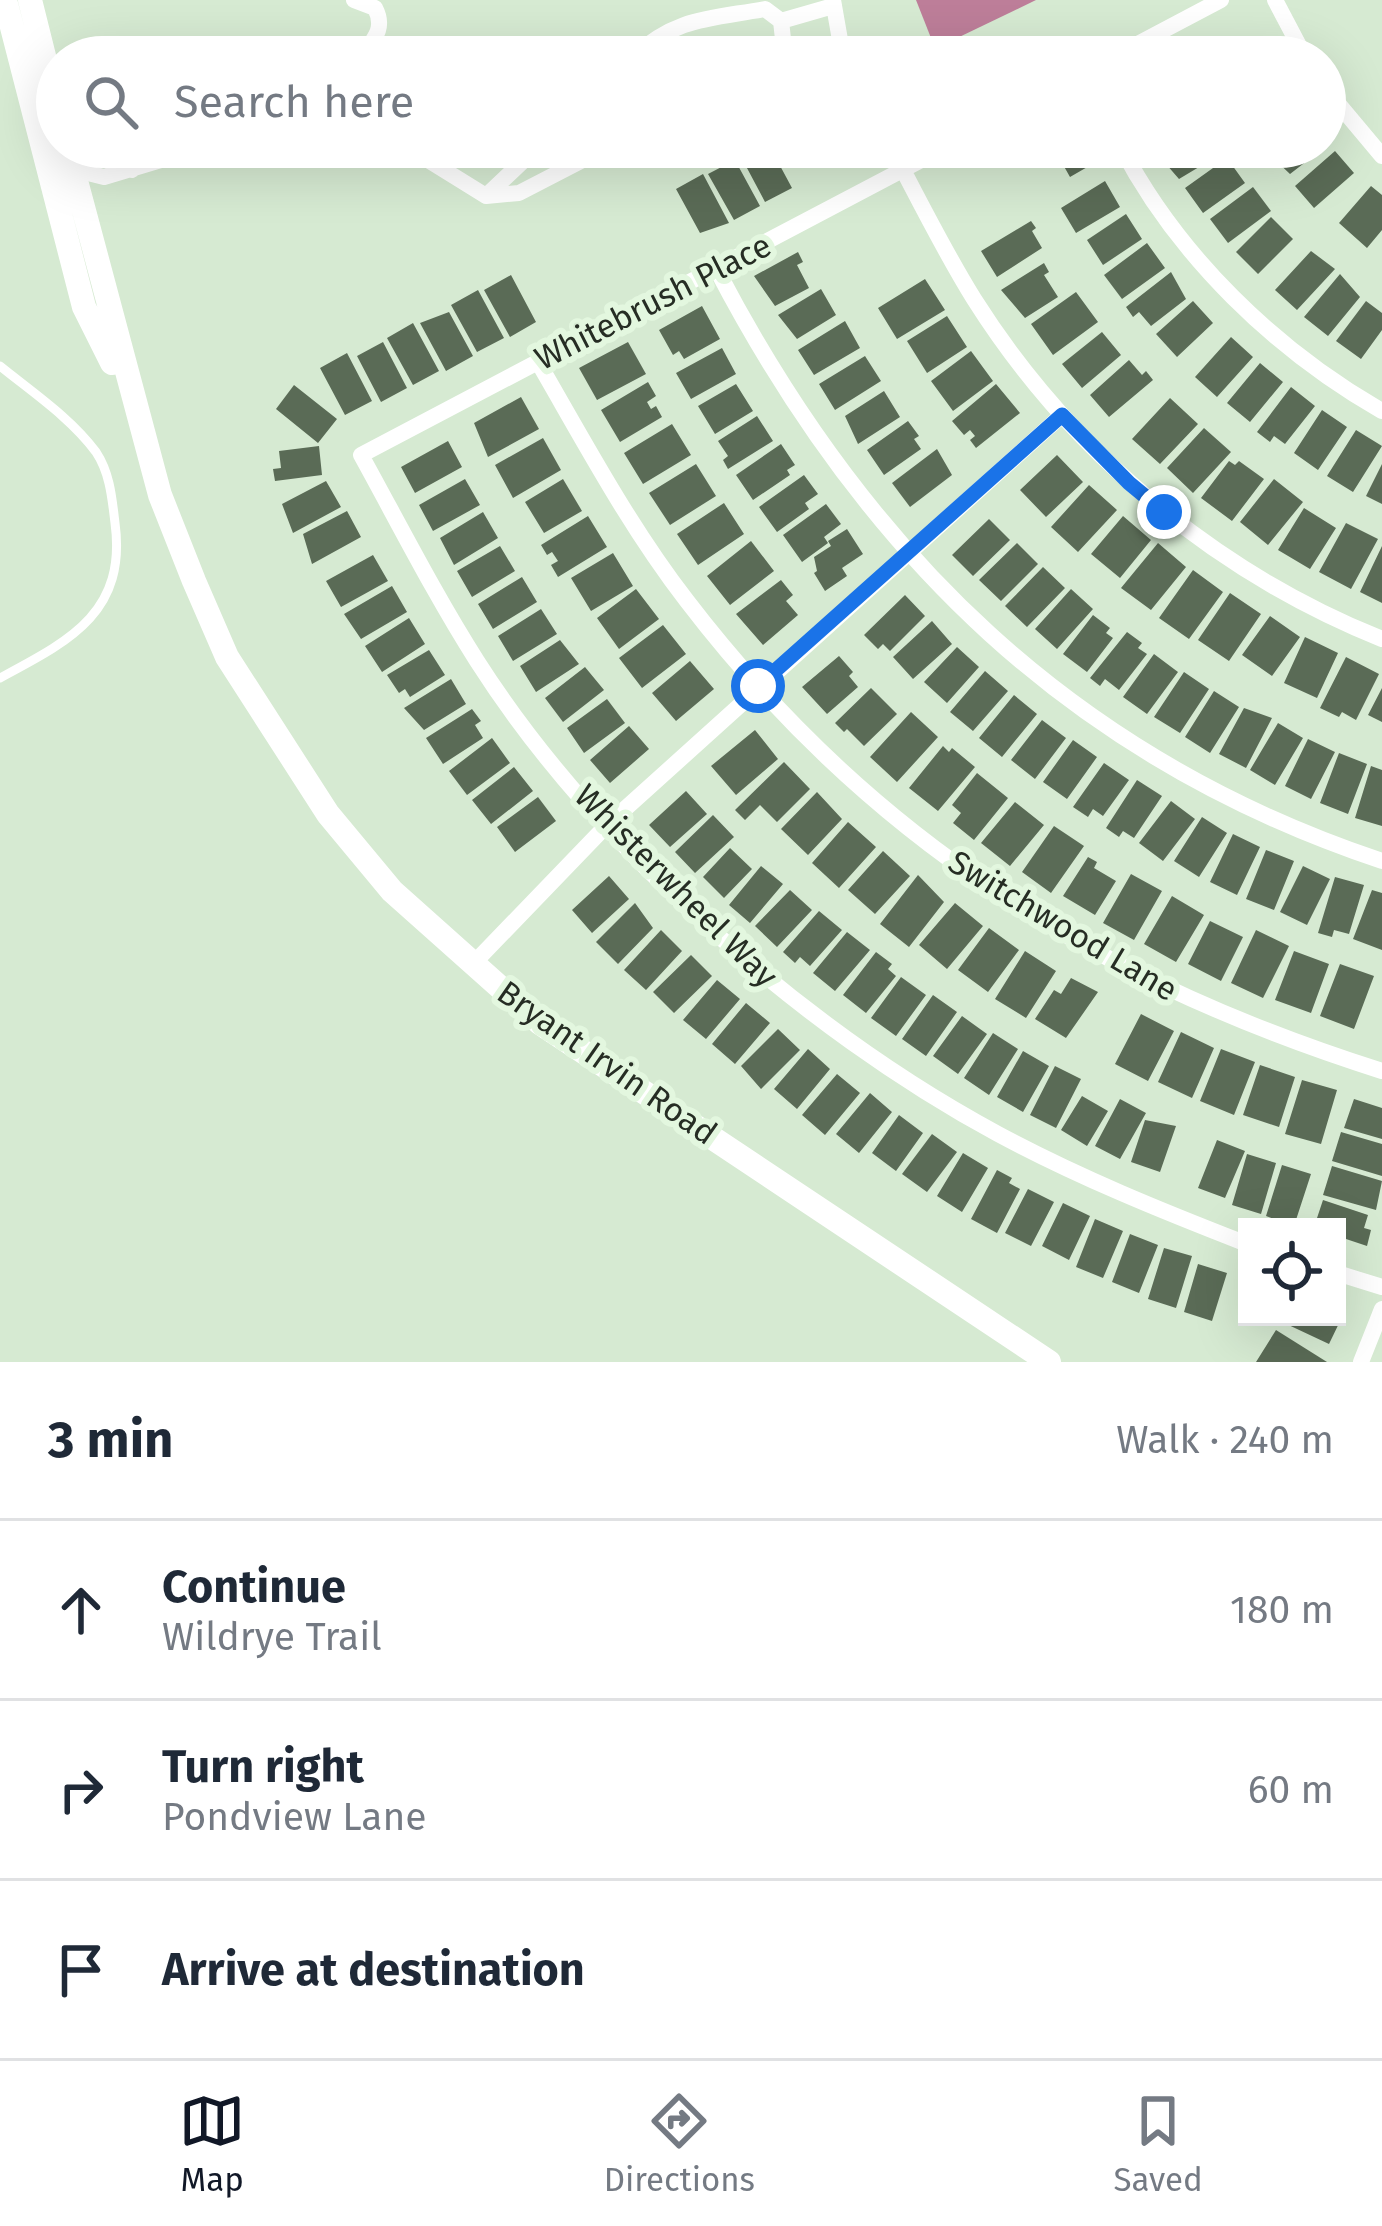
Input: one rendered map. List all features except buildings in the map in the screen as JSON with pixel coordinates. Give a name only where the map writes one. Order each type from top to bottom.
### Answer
[{"type":"street","name":"Bryant Irvin Road","points":[[5,0],[36,87]]},
{"type":"street","points":[[30,0],[39,36]]},
{"type":"street","points":[[354,0],[378,4],[381,19],[376,36]]},
{"type":"street","points":[[1153,36],[1221,0]]},
{"type":"street","points":[[1275,0],[1294,36]]},
{"type":"street","points":[[781,21],[833,3],[839,36]]},
{"type":"street","points":[[656,36],[673,27],[765,8],[781,21],[783,36]]},
{"type":"street","points":[[1346,113],[1382,156]]},
{"type":"street","name":"Bryant Irvin Road","points":[[64,168],[85,307],[137,413],[160,495],[202,600],[238,676],[328,814],[392,891],[540,1022],[1049,1362]]},
{"type":"street","points":[[78,168],[104,177],[138,168]]},
{"type":"street","points":[[441,168],[486,196],[519,193],[567,168]]},
{"type":"street","points":[[486,196],[516,168]]},
{"type":"street","name":"Whitebrush Place","points":[[361,455],[907,168]]},
{"type":"street","points":[[1134,168],[1163,215],[1210,272],[1304,358],[1382,411]]},
{"type":"street","points":[[903,170],[972,296],[1062,415],[1129,483],[1205,542],[1286,593],[1382,639]]},
{"type":"street","points":[[717,270],[798,411],[859,497],[971,620],[1076,706],[1208,787],[1382,861]]},
{"type":"street","name":"Switchwood Lane","points":[[538,362],[648,547],[687,602],[758,686],[848,779],[980,884],[1179,996],[1280,1039],[1382,1071]]},
{"type":"street","points":[[472,964],[606,826],[1062,415]]},
{"type":"street","name":"Whisterwheel Way","points":[[361,455],[478,662],[606,826],[763,977],[874,1056],[995,1132],[1121,1195],[1238,1240]]},
{"type":"street","points":[[1346,1276],[1382,1287]]},
{"type":"street","points":[[1361,1362],[1382,1309]]},
{"type":"lane","points":[[0,365],[97,454],[110,485],[117,568],[88,624],[58,647],[0,678]]},
{"type":"shaded area","points":[[916,0],[1036,0],[961,36],[930,36]]},
{"type":"route","points":[[758,686],[1062,415],[1164,512]]}]
